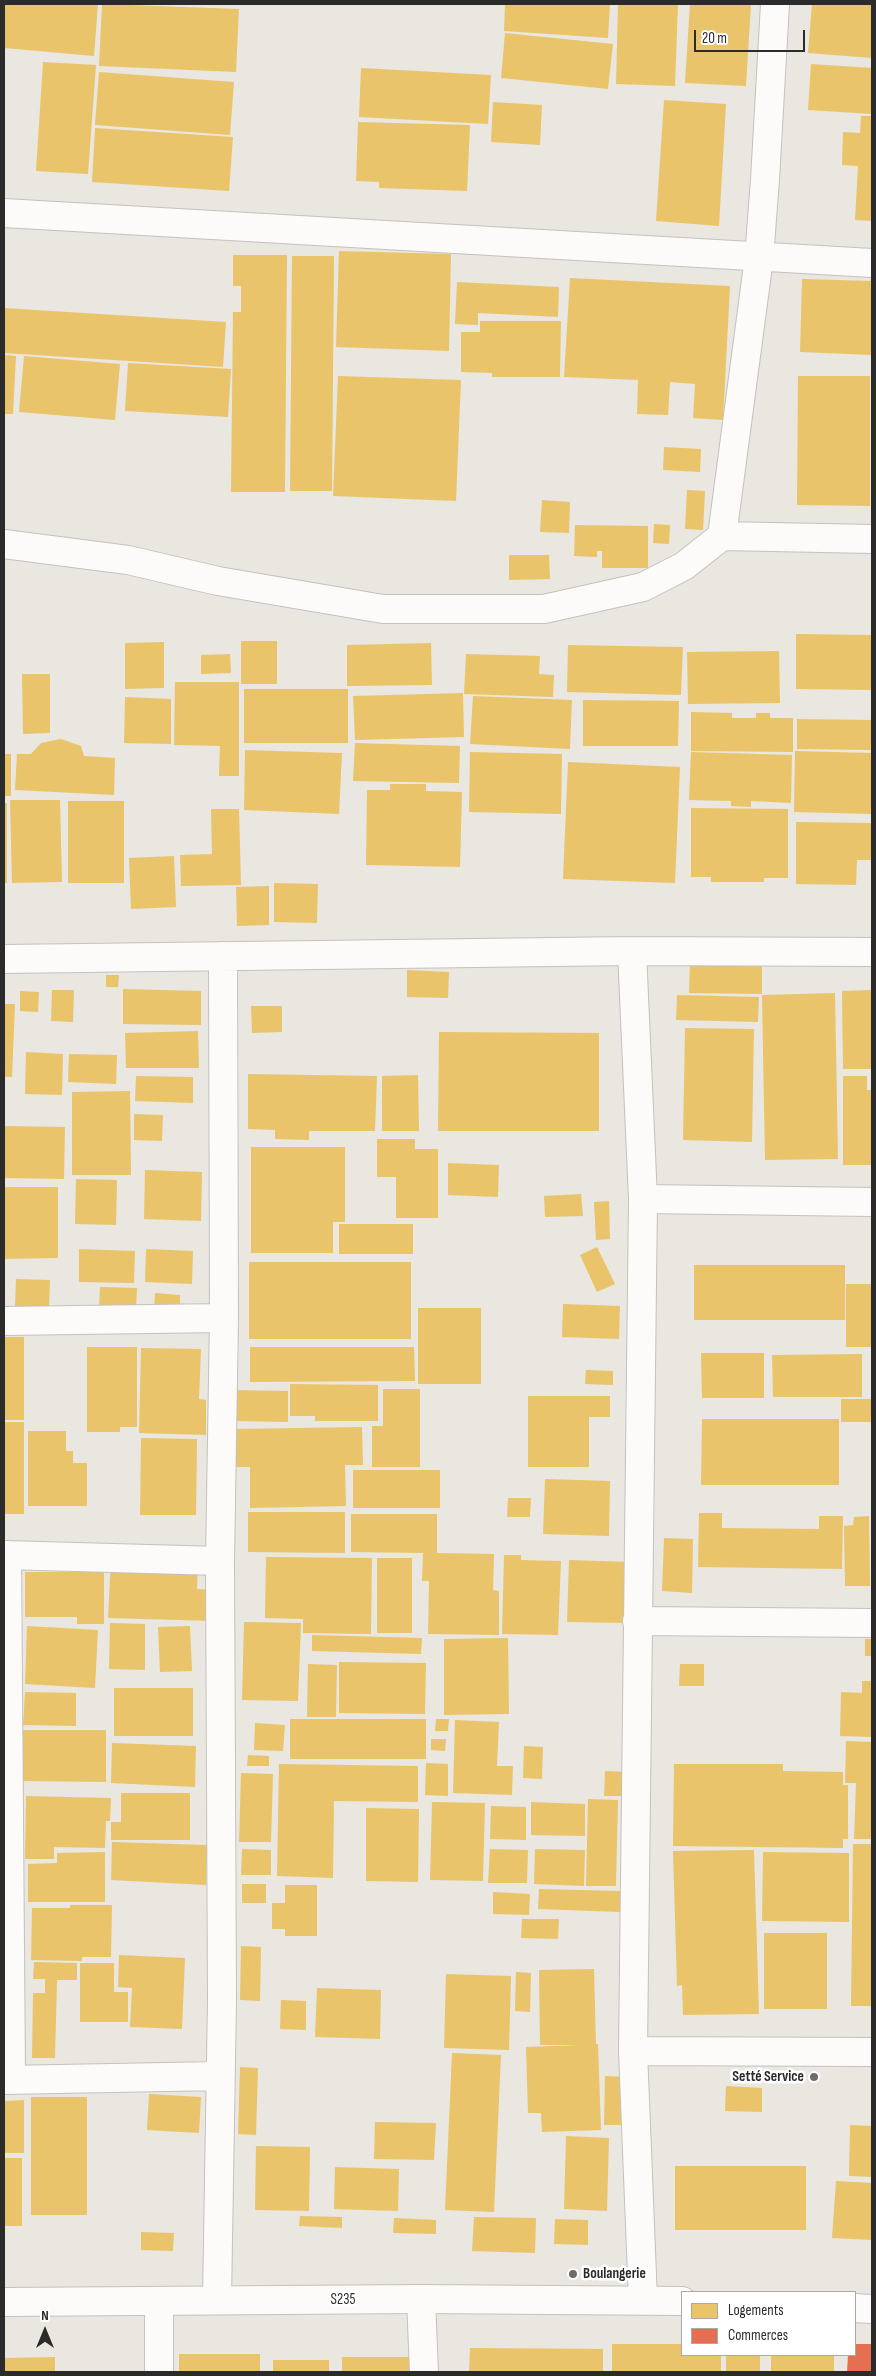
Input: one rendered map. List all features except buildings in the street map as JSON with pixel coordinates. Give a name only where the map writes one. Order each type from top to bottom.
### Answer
[{"type":"street","points":[[722,536],[759,258],[766,180],[775,4]]},
{"type":"street","points":[[4,213],[759,258],[872,263]]},
{"type":"street","points":[[4,544],[128,560],[218,581],[383,609],[544,609],[644,587],[684,566],[722,536],[872,538]]},
{"type":"street","points":[[632,951],[643,1199],[633,2051],[643,2300]]},
{"type":"street","points":[[4,959],[632,951],[872,952]]},
{"type":"street","points":[[217,2300],[220,2076],[220,1561],[224,1318],[223,956]]},
{"type":"street","points":[[643,1199],[872,1202]]},
{"type":"street","points":[[4,1321],[224,1318]]},
{"type":"street","points":[[220,1561],[5,1555],[7,2080],[220,2076]]},
{"type":"street","points":[[637,1621],[872,1624]]},
{"type":"street","points":[[633,2051],[872,2052]]},
{"type":"street","points":[[421,2299],[424,2372]]},
{"type":"street","name":"S235","points":[[4,2302],[421,2299],[643,2300],[681,2302]]},
{"type":"street","points":[[158,2372],[159,2302]]},
{"type":"street","points":[[856,2308],[872,2309]]},
{"type":"place","name":"Setté Service","points":[[814,2077]]},
{"type":"place","name":"Boulangerie","points":[[573,2274]]}]
